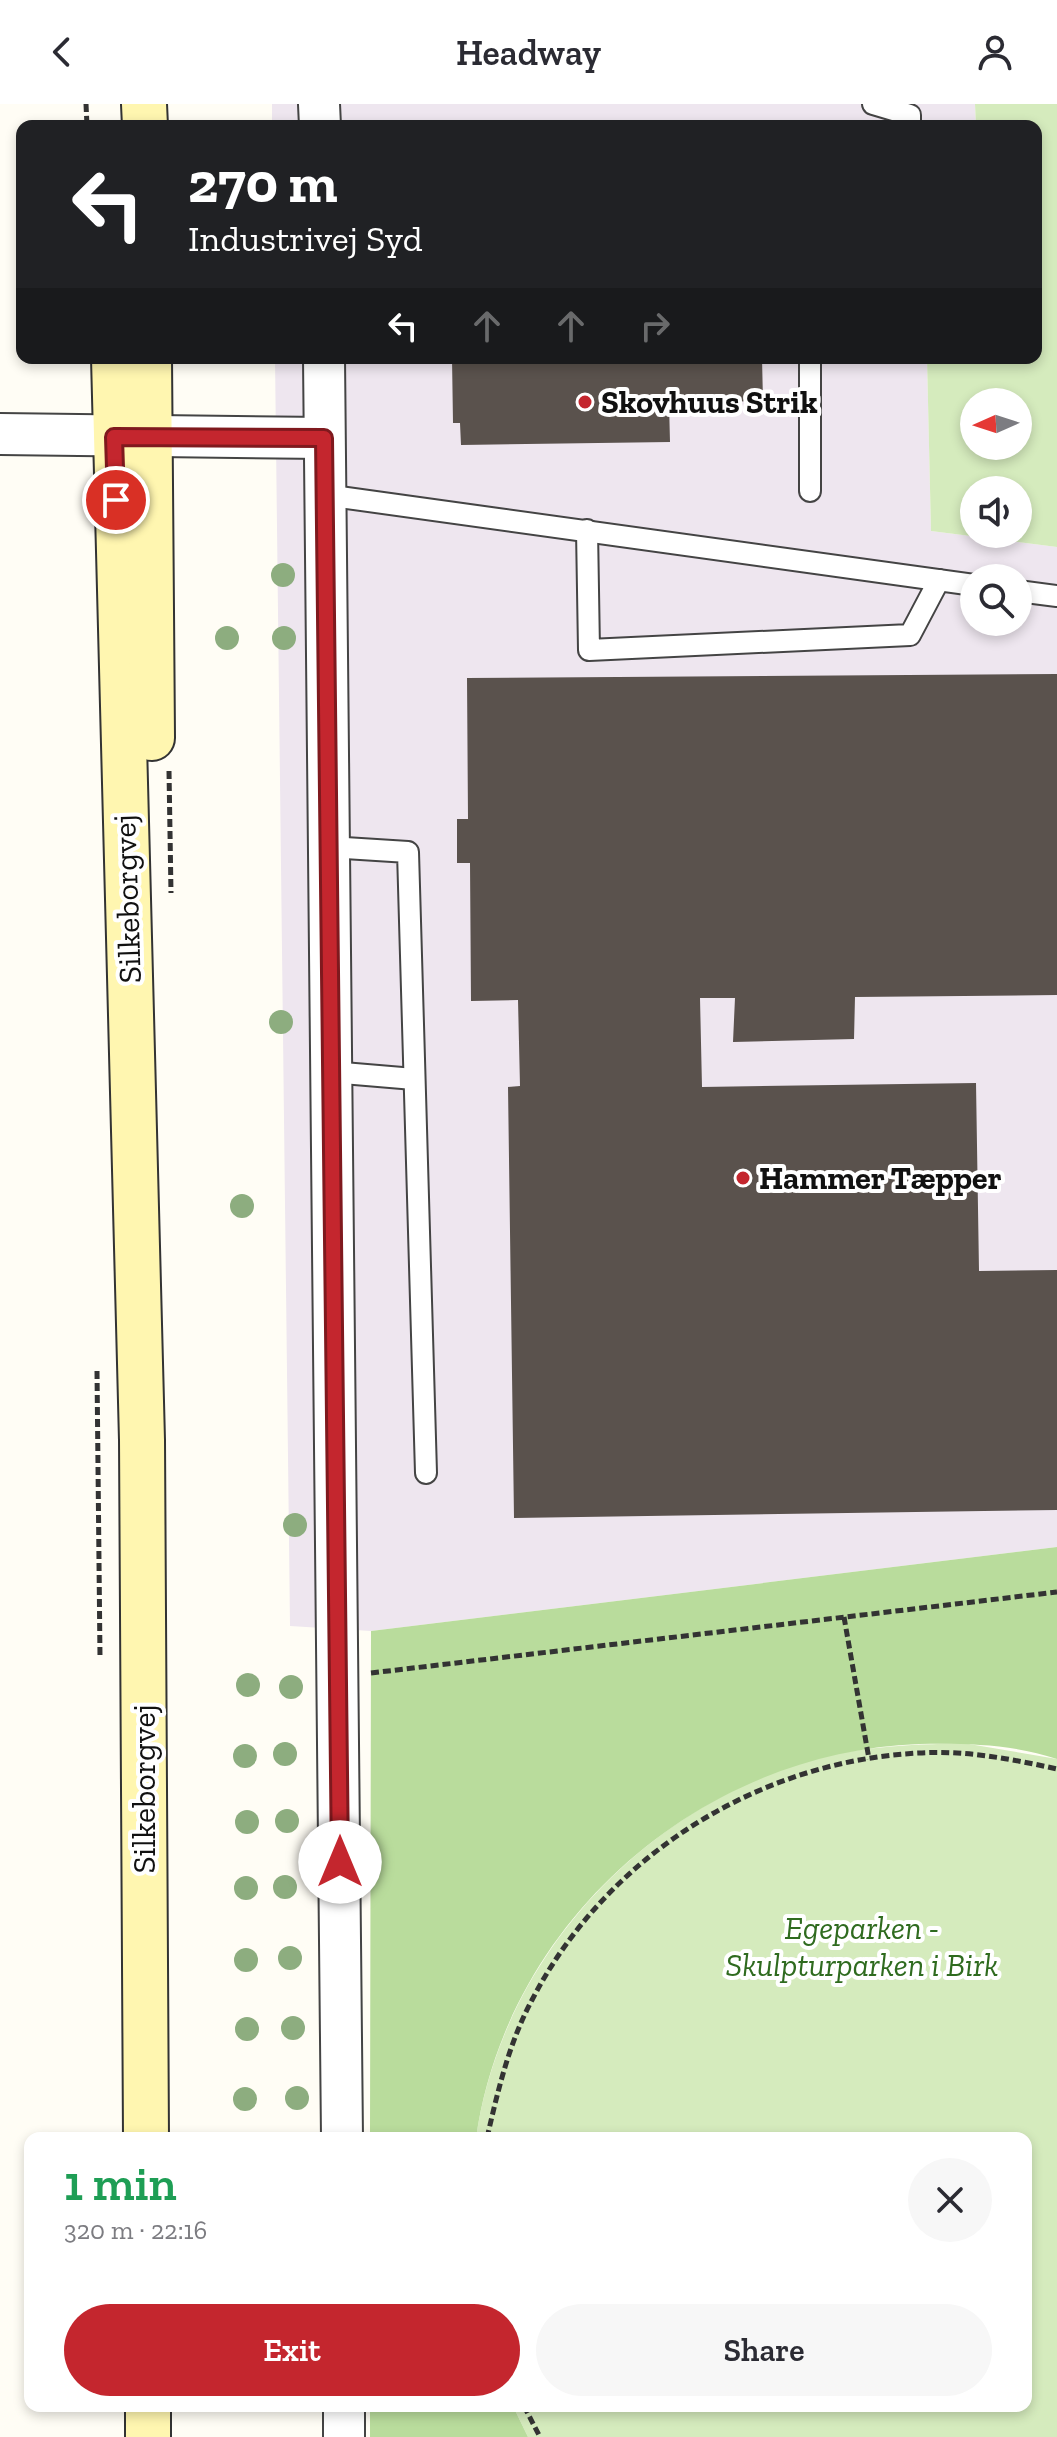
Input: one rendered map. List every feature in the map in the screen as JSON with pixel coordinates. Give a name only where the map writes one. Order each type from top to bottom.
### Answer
[{"type":"main road","name":"Silkeborgvej","points":[[115,364],[132,436],[146,2132]]},
{"type":"main road","name":"Silkeborgvej","points":[[132,436],[148,364]]},
{"type":"main road","points":[[148,2412],[148,2437]]},
{"type":"street","points":[[324,364],[342,2132]]},
{"type":"street","points":[[0,434],[324,438]]},
{"type":"street","points":[[344,2412],[344,2437]]},
{"type":"lane","points":[[873,104],[910,115],[910,120]]},
{"type":"lane","points":[[810,364],[810,491]]},
{"type":"lane","points":[[325,495],[960,583]]},
{"type":"lane","points":[[587,530],[589,650],[910,635],[939,580]]},
{"type":"lane","points":[[1032,593],[1057,596]]},
{"type":"lane","points":[[329,847],[408,852],[426,1473]]},
{"type":"lane","points":[[331,1072],[414,1079]]},
{"type":"path","points":[[339,1677],[1057,1592]]},
{"type":"path","points":[[844,1617],[869,1759]]},
{"type":"path","points":[[488,2132],[502,2073],[532,2000],[575,1932],[629,1873],[693,1824],[764,1787],[840,1763],[920,1753],[1000,1756],[1057,1769]]},
{"type":"path","points":[[527,2412],[540,2437]]},
{"type":"shaded area","points":[[272,104],[975,104],[976,120],[272,120]]},
{"type":"shaded area","points":[[275,364],[927,364],[931,531],[960,535],[960,548],[1032,548],[1032,544],[1057,547],[1057,1547],[371,1631],[290,1626]]},
{"type":"green space","points":[[975,104],[1057,104],[1057,547],[1032,544],[1032,476],[960,476],[960,535],[931,531],[927,364],[1042,364],[1042,120],[976,120]]},
{"type":"green space","points":[[1057,1547],[1057,1759],[1006,1747],[953,1744],[919,1744],[839,1754],[762,1778],[691,1815],[627,1862],[572,1920],[528,1986],[495,2059],[477,2132],[370,2132],[371,1631]]},
{"type":"green space","name":"Egeparken - Skulpturparken i Birk","points":[[963,1743],[1057,1759],[1057,2437],[528,2437],[516,2412],[1032,2412],[1032,2132],[477,2132],[490,2074],[514,2013],[546,1957],[585,1905],[631,1859],[683,1819],[740,1787],[821,1757],[902,1746]]},
{"type":"green space","points":[[370,2412],[516,2412],[528,2437],[370,2437]]},
{"type":"building","name":"Skovhuus Strik","points":[[452,364],[762,364],[763,401],[669,403],[670,442],[461,445],[460,423],[453,423]]},
{"type":"building","name":"Hammer Tæpper","points":[[1057,674],[1057,995],[855,997],[854,1039],[733,1042],[735,998],[700,998],[702,1087],[976,1083],[979,1271],[1057,1270],[1057,1510],[514,1518],[508,1087],[520,1086],[518,1000],[471,1001],[470,863],[457,863],[457,819],[468,819],[467,678]]},
{"type":"place","name":"Skovhuus Strik","points":[[585,402]]},
{"type":"place","name":"Hammer Tæpper","points":[[743,1178]]},
{"type":"route","points":[[116,500],[114,437],[324,438],[340,1862]]}]
